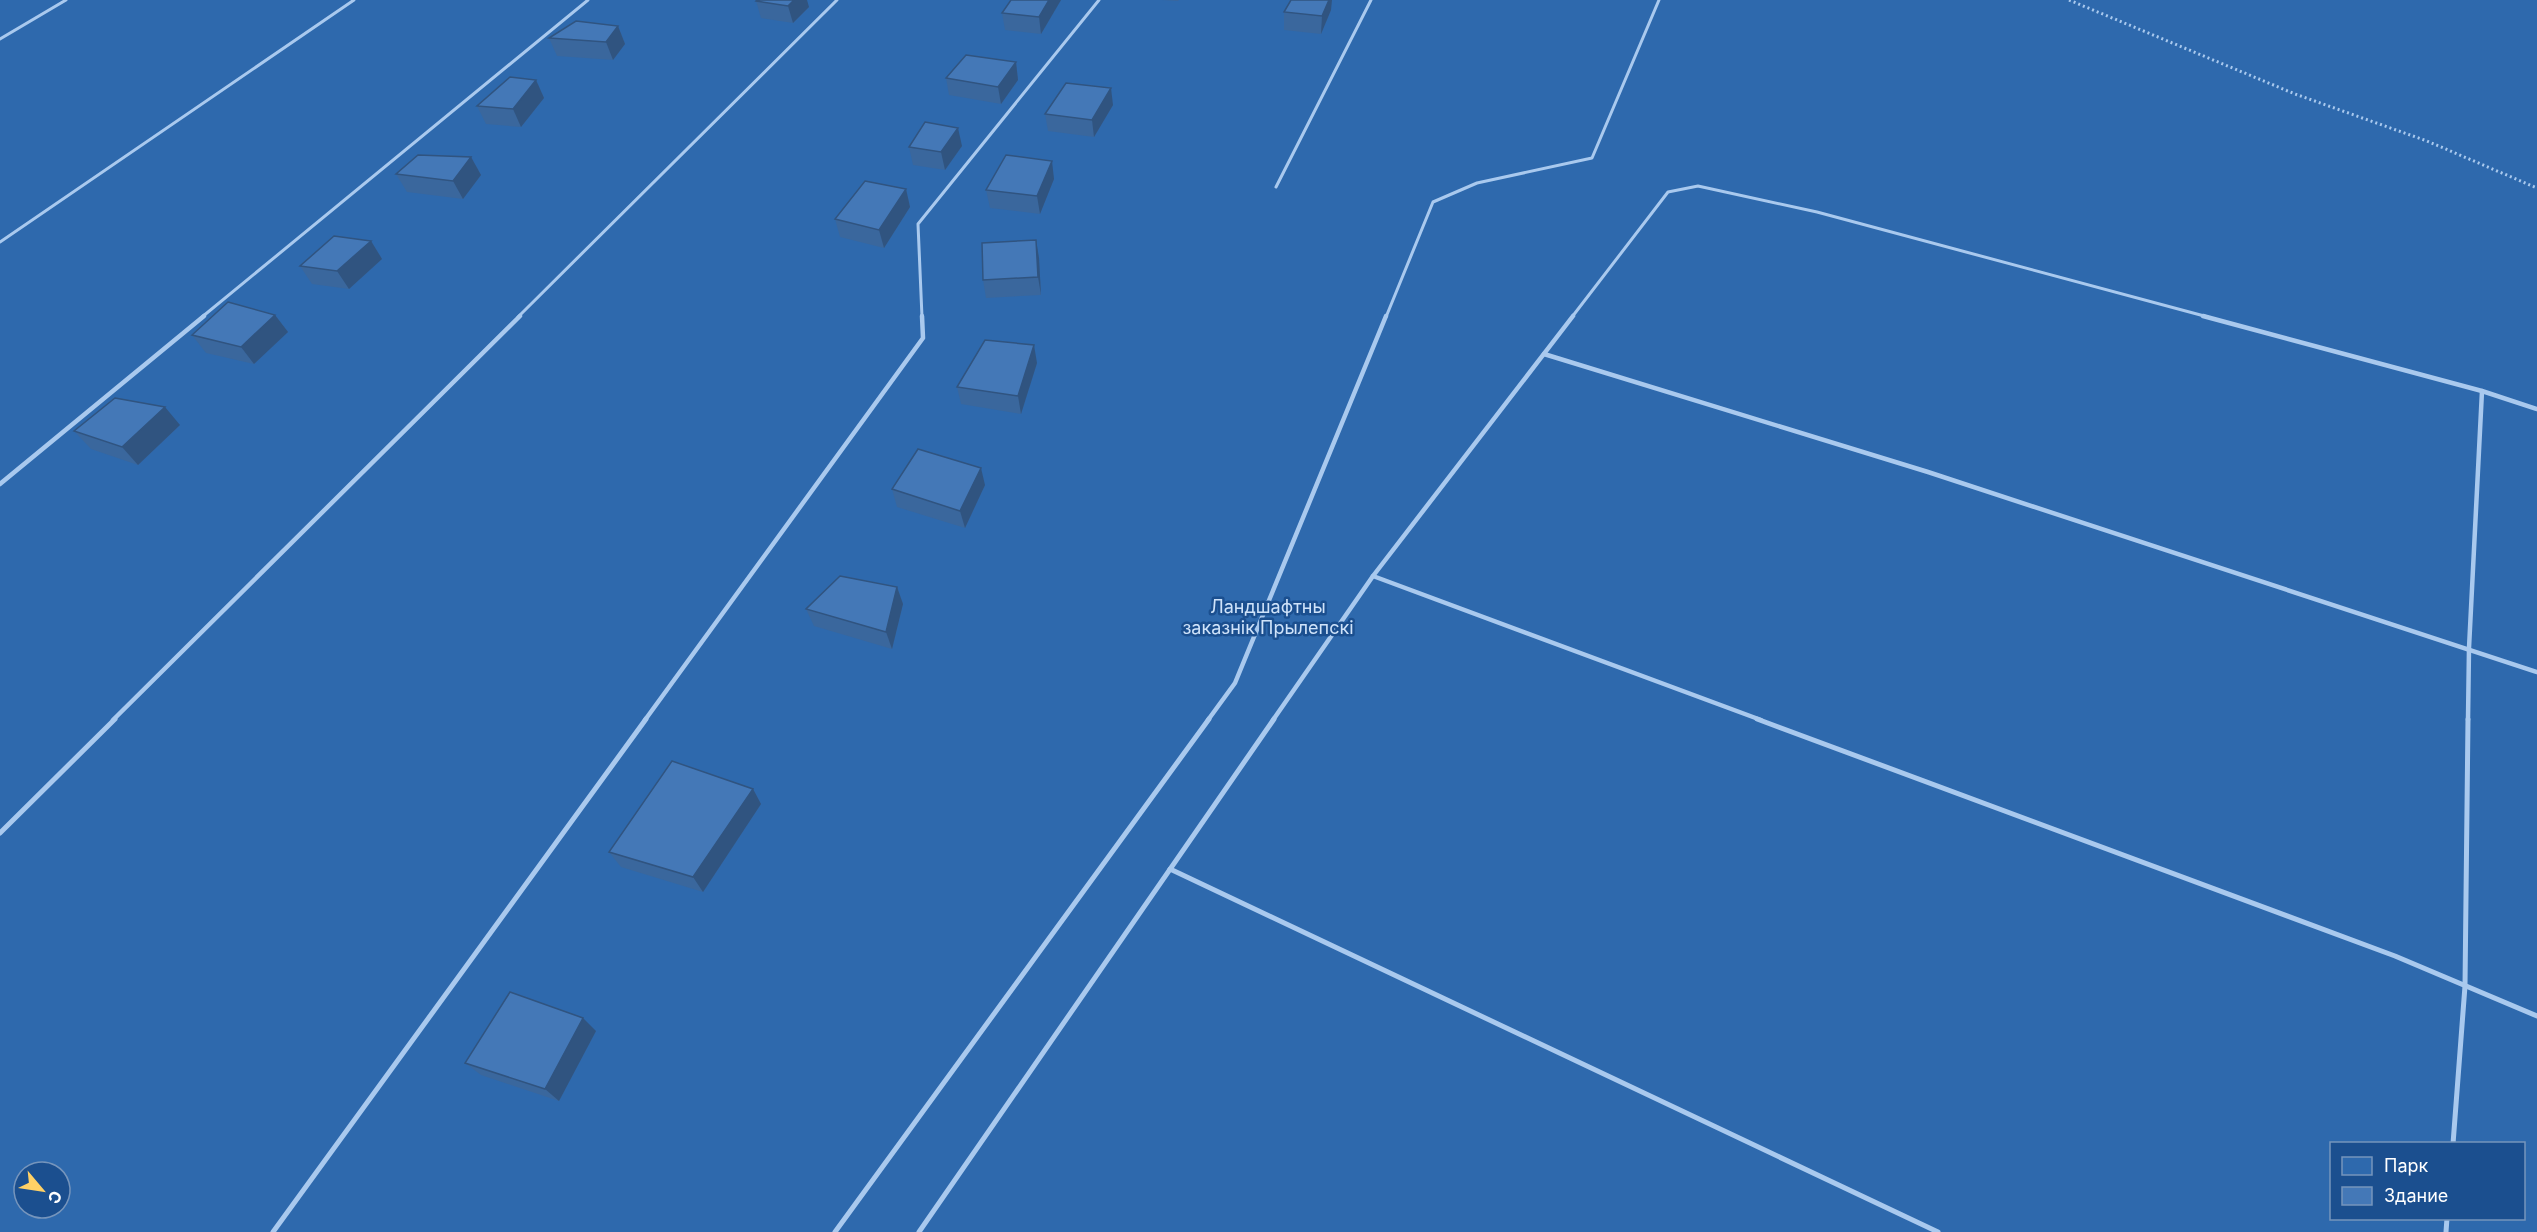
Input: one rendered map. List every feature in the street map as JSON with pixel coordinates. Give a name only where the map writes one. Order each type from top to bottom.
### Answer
[{"type":"lane","points":[[0,39],[66,0]]},
{"type":"lane","points":[[0,242],[354,0]]},
{"type":"lane","points":[[0,484],[588,0]]},
{"type":"lane","points":[[0,833],[837,0]]},
{"type":"lane","points":[[273,1232],[923,338],[918,224],[1099,0]]},
{"type":"lane","points":[[1276,187],[1371,0]]},
{"type":"lane","points":[[835,1232],[1235,683],[1433,202],[1477,183],[1592,158],[1659,0]]},
{"type":"lane","points":[[919,1232],[1373,576],[1668,192],[1698,186],[1817,212],[2482,391],[2537,409]]},
{"type":"lane","points":[[1544,354],[1928,472],[2537,672]]},
{"type":"lane","points":[[2453,1142],[2465,986],[2469,648],[2482,391]]},
{"type":"lane","points":[[1373,576],[2395,957],[2537,1016]]},
{"type":"lane","points":[[1170,869],[1938,1232]]},
{"type":"path","points":[[2069,0],[2295,94],[2427,141],[2537,188]]},
{"type":"green space","name":"Ландшафтны заказнік Прылепскі","points":[[0,0],[2537,0],[2537,1232],[0,1232]]},
{"type":"building","points":[[757,0],[794,0],[788,6]]},
{"type":"building","points":[[1011,0],[1049,0],[1039,17],[1002,13]]},
{"type":"building","points":[[1291,0],[1329,0],[1322,16],[1284,12]]},
{"type":"building","points":[[576,21],[618,26],[606,42],[549,38]]},
{"type":"building","points":[[966,55],[1016,62],[998,87],[946,78]]},
{"type":"building","points":[[510,77],[536,80],[513,109],[477,106]]},
{"type":"building","points":[[1066,83],[1111,88],[1092,120],[1045,114]]},
{"type":"building","points":[[925,122],[958,128],[941,152],[909,147]]},
{"type":"building","points":[[418,155],[471,157],[453,181],[396,174]]},
{"type":"building","points":[[1006,155],[1052,161],[1037,196],[986,190]]},
{"type":"building","points":[[865,181],[906,189],[879,230],[835,219]]},
{"type":"building","points":[[334,236],[371,241],[337,271],[300,266]]},
{"type":"building","points":[[1036,240],[1038,277],[983,280],[982,243]]},
{"type":"building","points":[[228,302],[275,315],[241,347],[192,335]]},
{"type":"building","points":[[985,340],[1034,345],[1018,396],[957,387]]},
{"type":"building","points":[[115,398],[165,407],[122,447],[74,431]]},
{"type":"building","points":[[918,449],[981,468],[960,511],[892,489]]},
{"type":"building","points":[[840,576],[897,587],[886,632],[806,609]]},
{"type":"building","points":[[672,761],[753,789],[693,877],[609,852]]},
{"type":"building","points":[[510,992],[583,1018],[545,1089],[465,1063]]}]
